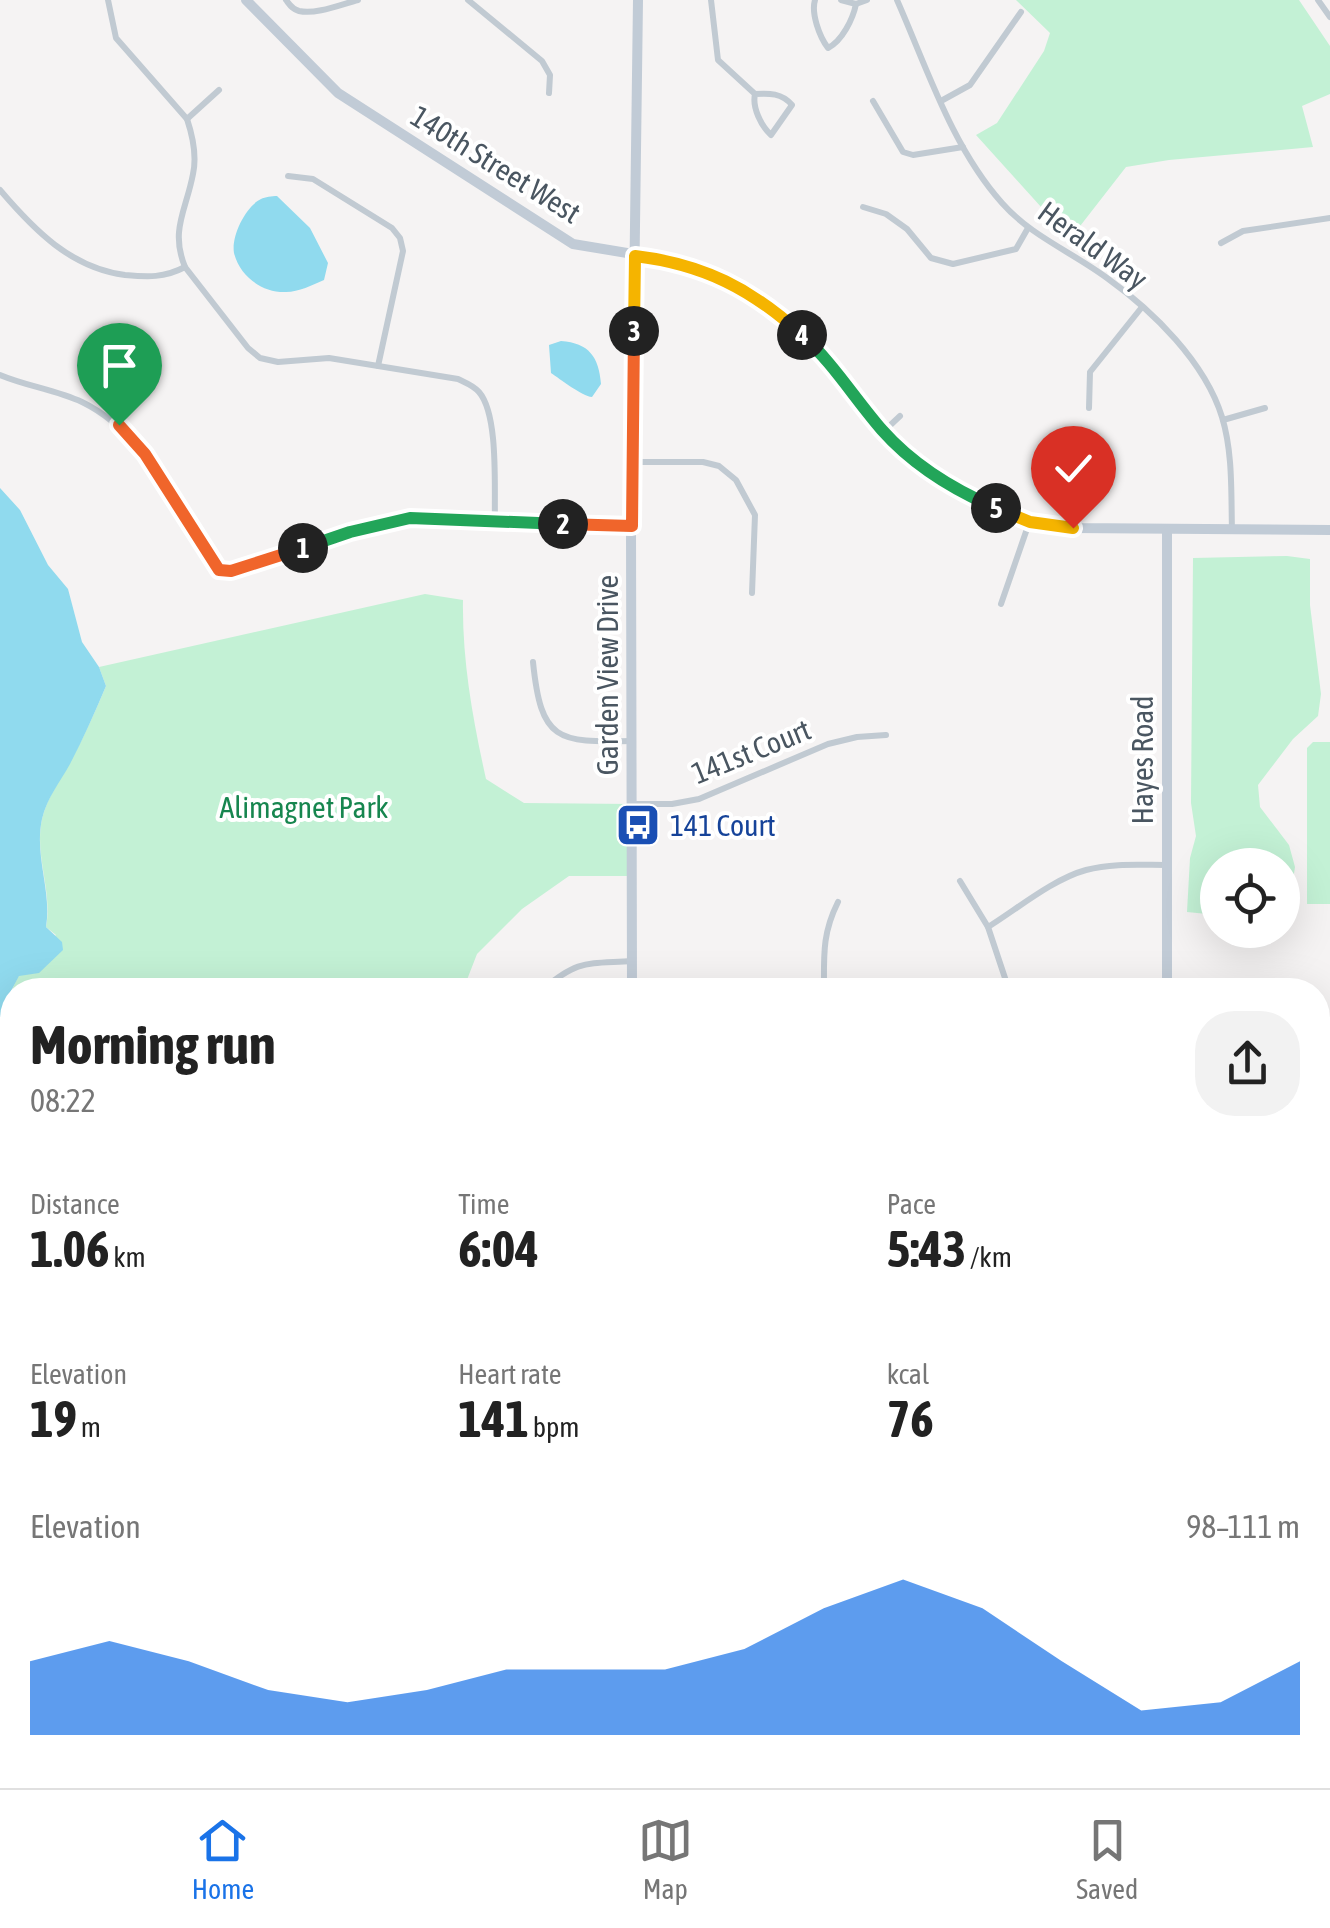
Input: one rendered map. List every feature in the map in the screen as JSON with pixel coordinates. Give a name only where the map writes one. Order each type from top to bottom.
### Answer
[{"type":"street","points":[[108,0],[116,38],[187,119],[195,152],[194,172],[177,232],[185,267],[260,358],[278,362],[329,358],[472,385],[482,394],[492,418],[495,521]]},
{"type":"street","name":"140th Street West","points":[[246,0],[338,93],[573,244],[669,260],[708,273],[774,308],[822,352],[883,432],[942,481],[976,500],[1030,522],[1073,528],[1330,530]]},
{"type":"street","points":[[286,0],[300,11],[358,0]]},
{"type":"street","points":[[468,0],[542,61],[550,76],[549,93]]},
{"type":"street","name":"Garden View Drive","points":[[632,978],[632,462],[638,0]]},
{"type":"street","points":[[711,0],[718,60],[754,94],[771,93],[786,98],[792,105],[770,135],[763,128],[754,94]]},
{"type":"street","points":[[815,0],[812,8],[828,48],[844,30],[856,4]]},
{"type":"street","points":[[841,0],[856,4],[867,0]]},
{"type":"street","name":"Herald Way","points":[[897,0],[941,101],[983,180],[1028,228],[1107,278],[1195,361],[1223,420],[1229,453],[1232,530]]},
{"type":"street","points":[[1318,0],[1330,16]]},
{"type":"street","points":[[941,101],[970,85],[1021,12]]},
{"type":"street","points":[[187,119],[219,90]]},
{"type":"street","points":[[873,102],[902,152],[913,155],[964,147]]},
{"type":"street","points":[[288,176],[313,179],[392,228],[400,238],[402,252],[378,366]]},
{"type":"street","points":[[0,190],[31,226],[73,258],[106,272],[152,278],[185,267]]},
{"type":"street","points":[[863,207],[886,214],[907,229],[931,258],[953,264],[1016,249],[1028,228]]},
{"type":"street","points":[[1221,242],[1243,231],[1330,218]]},
{"type":"street","points":[[1089,408],[1090,372],[1142,308]]},
{"type":"street","points":[[0,376],[81,402],[119,425],[145,454],[219,570],[231,571],[350,532],[410,518],[632,526]]},
{"type":"street","points":[[1223,420],[1265,408]]},
{"type":"street","points":[[883,432],[900,416]]},
{"type":"street","points":[[632,462],[704,462],[719,466],[736,480],[755,515],[752,594]]},
{"type":"street","points":[[1001,604],[1030,522]]},
{"type":"street","name":"Hayes Road","points":[[1166,978],[1167,531]]},
{"type":"street","points":[[533,662],[536,692],[547,722],[558,734],[601,742],[632,740]]},
{"type":"street","name":"141st Court","points":[[632,804],[699,799],[828,744],[856,736],[886,734]]},
{"type":"street","points":[[988,927],[1083,870],[1109,865],[1167,865]]},
{"type":"street","points":[[960,881],[988,927],[1006,978]]},
{"type":"street","points":[[824,978],[824,943],[828,922],[838,902]]},
{"type":"street","points":[[556,978],[579,964],[632,961]]},
{"type":"green space","points":[[1016,0],[1299,0],[1330,46],[1330,94],[1302,106],[1313,147],[1126,167],[1070,239],[976,135],[997,123],[1044,51],[1050,33]]},
{"type":"green space","points":[[1193,558],[1310,559],[1310,605],[1321,694],[1318,716],[1293,739],[1258,785],[1260,807],[1290,848],[1200,848],[1200,913],[1187,912],[1190,858],[1196,836],[1191,803]]},
{"type":"green space","name":"Alimagnet Park","points":[[425,594],[463,600],[469,690],[486,779],[524,803],[632,804],[632,876],[569,876],[522,909],[477,954],[468,978],[19,978],[56,935],[46,927],[42,819],[106,686],[99,667]]},
{"type":"green space","points":[[1313,742],[1330,742],[1330,904],[1307,904],[1307,748]]},
{"type":"water","points":[[277,196],[310,228],[328,263],[324,280],[291,292],[269,290],[254,282],[241,269],[234,253],[237,230],[250,208],[261,199]]},
{"type":"water","points":[[561,341],[585,348],[595,359],[601,384],[592,397],[551,373],[549,345]]},
{"type":"water","points":[[0,488],[20,510],[48,565],[68,589],[82,642],[106,686],[42,819],[46,927],[62,942],[63,950],[39,973],[0,978]]},
{"type":"place","name":"141 Court","points":[[638,825]]},
{"type":"route","points":[[119,425],[145,454],[219,570],[231,571],[350,532],[410,518],[632,526],[635,256],[669,260],[708,273],[774,308],[822,352],[883,432],[942,481],[1030,522],[1073,528]]}]
